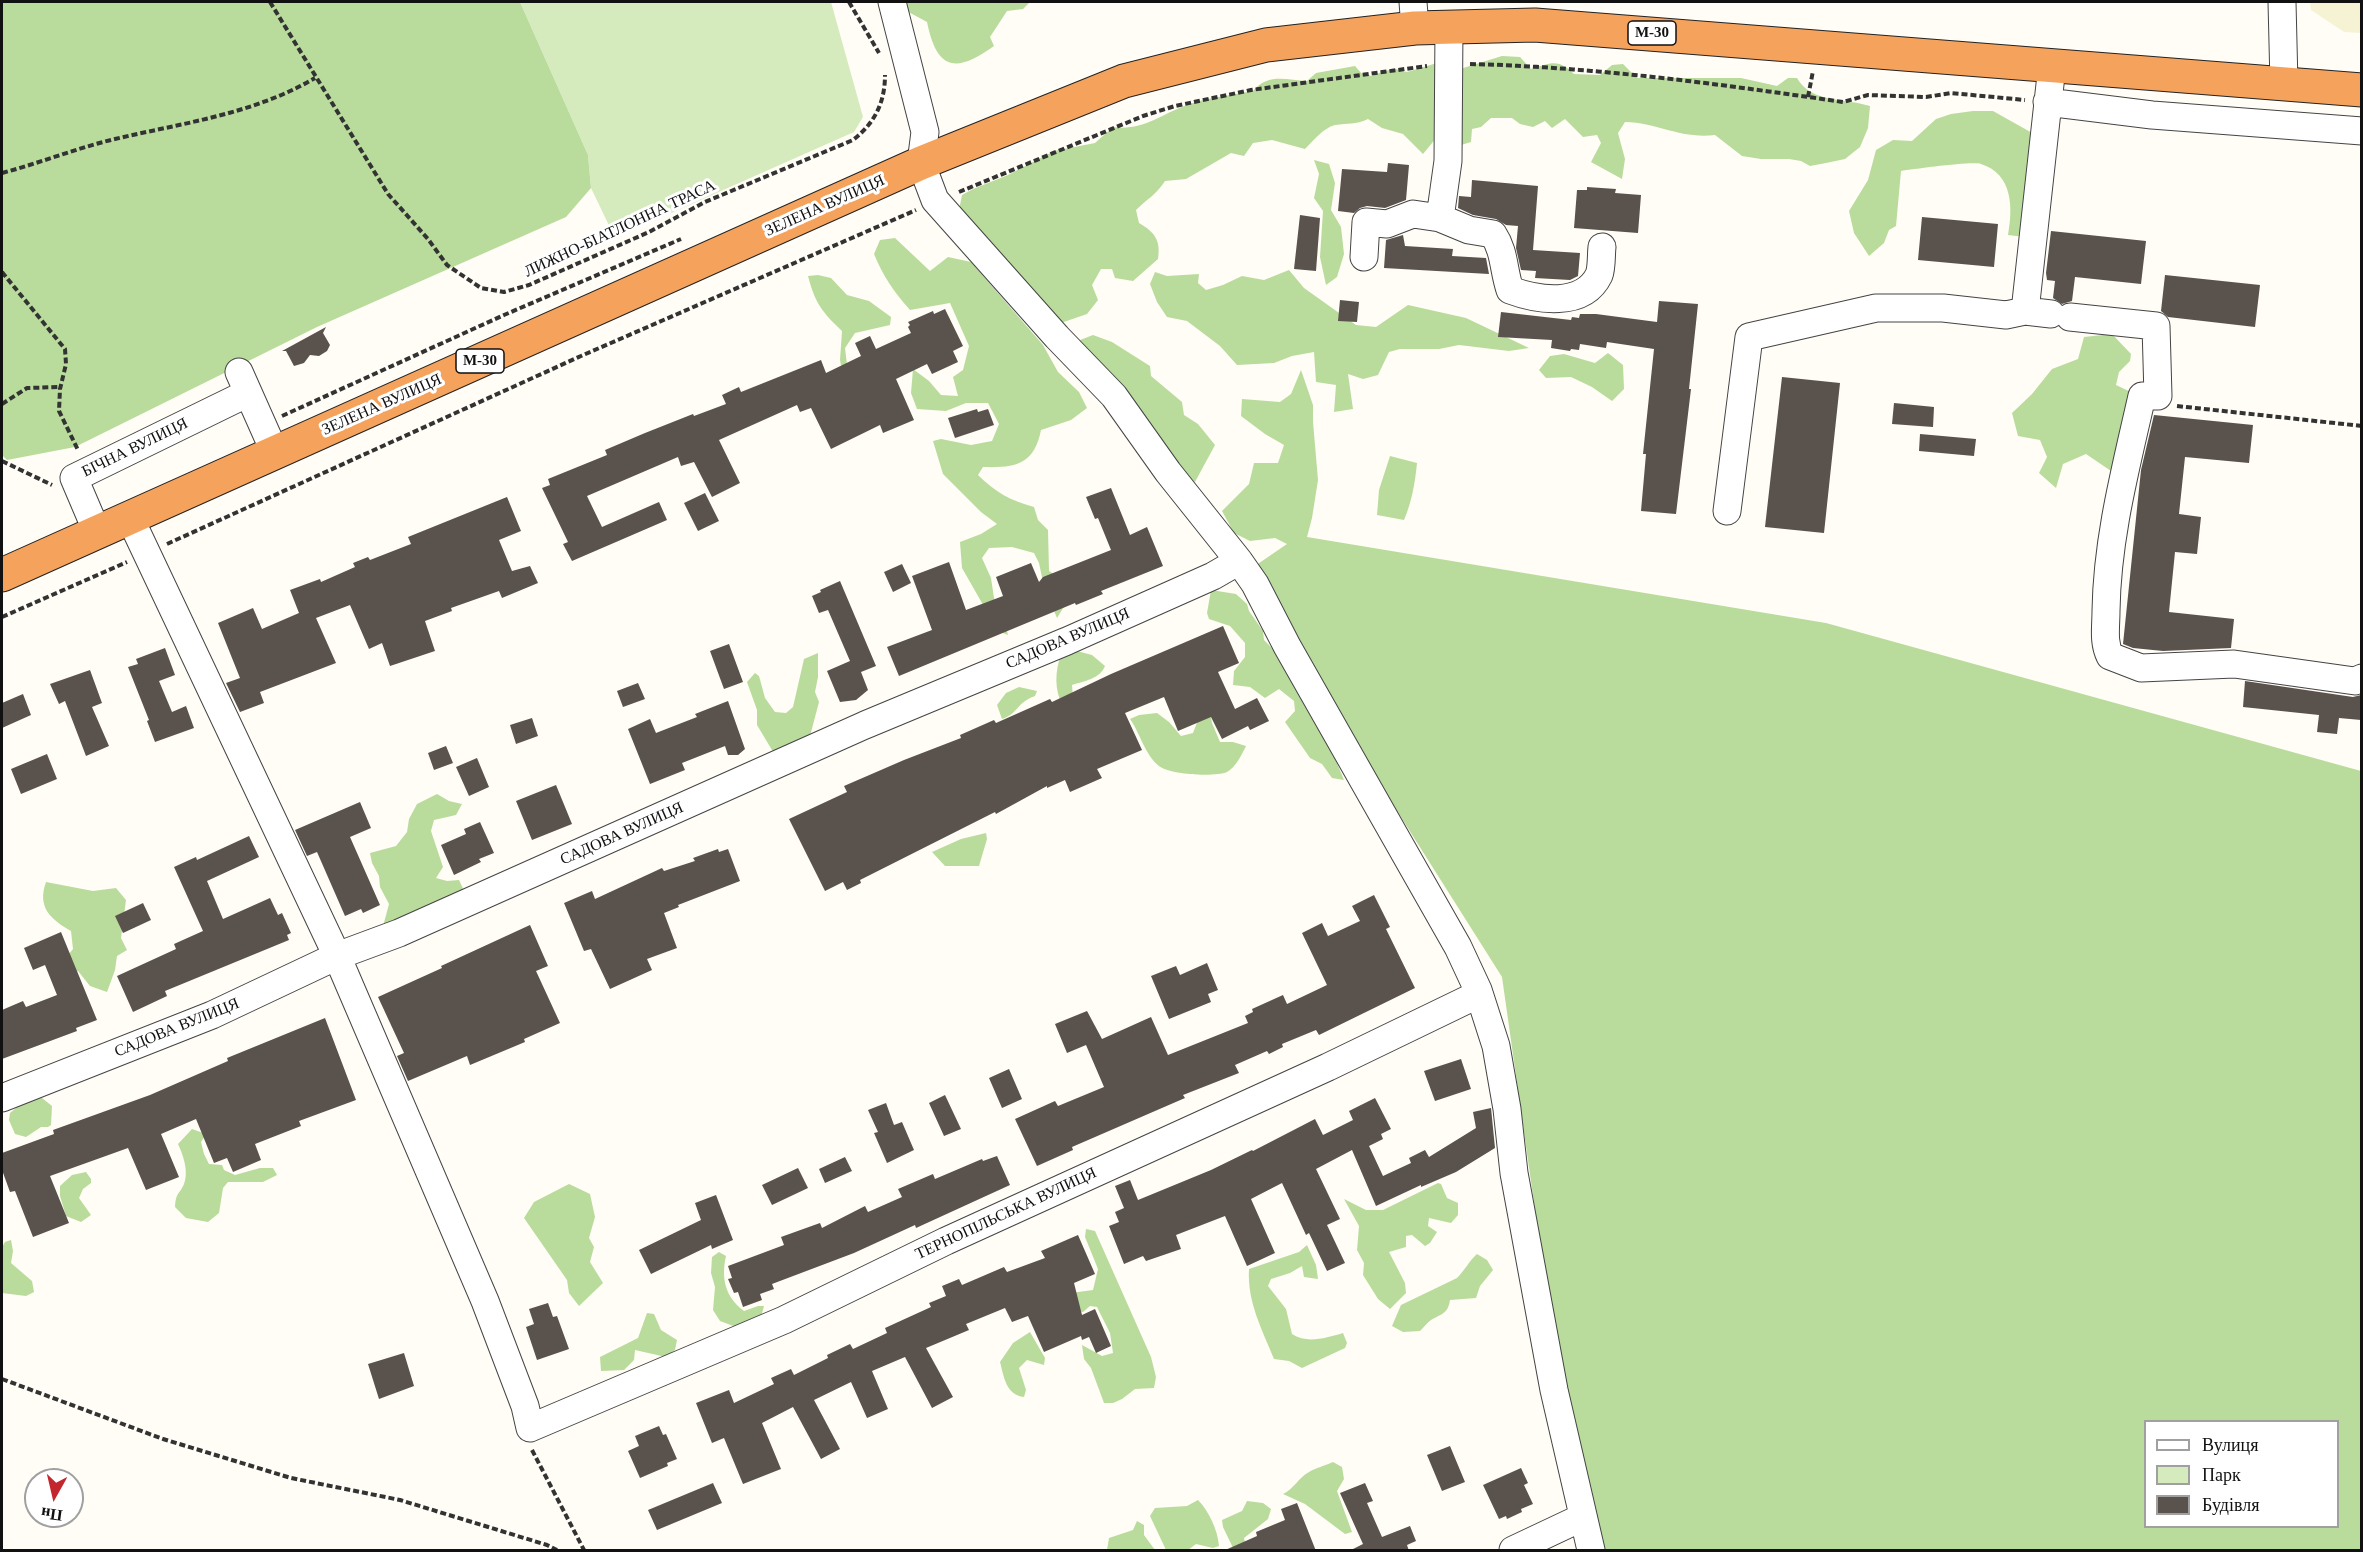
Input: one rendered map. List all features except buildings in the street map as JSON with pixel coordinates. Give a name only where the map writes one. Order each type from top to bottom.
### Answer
[{"type":"highway","name":"ЗЕЛЕНА ВУЛИЦЯ","points":[[2,575],[921,163],[1124,81],[1266,45],[1414,15]]},
{"type":"highway","name":"М-30","points":[[1414,15],[1449,27],[1535,25],[2361,90]]},
{"type":"street","points":[[892,2],[925,132],[921,163],[935,200],[1049,328],[1114,396],[1168,472],[1256,584],[1287,646],[1458,947],[1479,994],[1496,1046],[1507,1109],[1514,1173],[1554,1390],[1591,1551]]},
{"type":"street","points":[[2282,2],[2284,84]]},
{"type":"street","points":[[1440,218],[1448,161],[1449,27]]},
{"type":"street","points":[[2049,314],[2047,102],[2052,66]]},
{"type":"street","points":[[2047,102],[2152,115],[2361,131]]},
{"type":"street","points":[[1364,257],[1366,222],[1387,224],[1413,214],[1440,218],[1469,230],[1493,234],[1502,248],[1503,269],[1510,290],[1529,297],[1554,299],[1580,294],[1593,284],[1600,273],[1602,247]]},
{"type":"street","points":[[1727,511],[1749,337],[1876,308],[1943,308],[2006,315],[2049,314],[2156,326],[2158,396],[2142,396],[2113,529],[2106,591],[2105,644],[2110,657],[2141,668],[2234,664],[2355,681],[2361,678]]},
{"type":"street","name":"БІЧНА ВУЛИЦЯ","points":[[97,532],[74,478],[244,382],[275,453]]},
{"type":"street","points":[[130,518],[337,956],[485,1302],[525,1407],[530,1428]]},
{"type":"street","name":"САДОВА ВУЛИЦЯ","points":[[2,1098],[212,1015],[337,956],[399,933],[865,725],[1067,641],[1213,576],[1239,561]]},
{"type":"street","name":"ТЕРНОПІЛЬСЬКА ВУЛИЦЯ","points":[[530,1428],[784,1320],[946,1241],[1328,1067],[1479,994]]},
{"type":"street","points":[[1513,1551],[1583,1517]]},
{"type":"path","name":"ЛИЖНО-БІАТЛОННА ТРАСА","points":[[270,2],[388,194],[428,239],[447,265],[481,288],[504,292],[529,285],[649,232],[705,202],[853,140],[868,129],[878,111],[884,91],[884,69]]},
{"type":"path","points":[[849,2],[882,62]]},
{"type":"path","points":[[1808,97],[1813,71]]},
{"type":"path","points":[[2,173],[112,140],[233,112],[289,93],[315,78]]},
{"type":"path","points":[[2,273],[65,349],[66,364],[60,387],[59,411],[88,471]]},
{"type":"path","points":[[281,416],[504,315]]},
{"type":"path","points":[[2,404],[27,388],[60,387]]},
{"type":"path","points":[[2158,396],[2176,406],[2361,426]]},
{"type":"path","points":[[2,460],[83,500]]},
{"type":"path","points":[[2,1379],[163,1439],[291,1478],[400,1500],[547,1545],[557,1551]]},
{"type":"path","points":[[530,1428],[532,1451],[584,1551]]},
{"type":"shaded area","points":[[2310,2],[2361,2],[2361,33],[2344,32],[2311,10]]},
{"type":"green space","points":[[2,2],[520,2],[588,155],[591,188],[566,217],[317,327],[75,447],[7,460],[2,455]]},
{"type":"green space","points":[[520,2],[831,2],[863,117],[854,132],[615,238],[591,188],[588,155]]},
{"type":"green space","points":[[890,2],[1030,2],[1023,9],[1007,11],[990,37],[994,46],[968,61],[958,63],[942,58],[931,38],[927,22]]},
{"type":"green space","points":[[1502,56],[1520,57],[1531,69],[1554,63],[1559,64],[1574,74],[1600,75],[1612,65],[1623,64],[1637,78],[1741,78],[1777,86],[1788,78],[1797,78],[1803,86],[1819,96],[1870,106],[1868,128],[1860,147],[1845,159],[1810,166],[1801,161],[1789,159],[1742,156],[1715,135],[1691,135],[1625,122],[1618,133],[1625,159],[1622,179],[1591,162],[1601,143],[1597,135],[1583,137],[1565,119],[1552,128],[1545,121],[1533,127],[1520,124],[1512,118],[1491,118],[1481,127],[1472,129],[1471,142],[1461,145],[1460,69]]},
{"type":"green space","points":[[1437,63],[1442,94],[1435,108],[1437,137],[1423,154],[1403,134],[1382,128],[1368,119],[1335,125],[1326,129],[1305,149],[1272,140],[1253,143],[1244,156],[1231,153],[1186,179],[1165,181],[1136,210],[1139,223],[1149,230],[1158,242],[1158,259],[1133,281],[1115,278],[1112,269],[1101,269],[1092,285],[1098,300],[1087,314],[1055,325],[957,221],[962,195],[1008,175],[1054,151],[1095,143],[1113,127],[1141,125],[1192,103],[1253,91],[1259,85],[1271,80],[1307,81],[1316,73],[1355,66],[1362,74],[1372,76],[1396,69],[1407,72]]},
{"type":"green space","points":[[1973,111],[1993,111],[2034,134],[2024,237],[2008,235],[2010,203],[2008,193],[2005,184],[1992,169],[1976,163],[1930,167],[1901,171],[1896,226],[1889,230],[1884,243],[1869,256],[1854,233],[1849,211],[1868,180],[1876,150],[1893,140],[1912,141],[1936,119]]},
{"type":"green space","points":[[1314,160],[1329,164],[1335,183],[1331,210],[1341,227],[1344,254],[1337,277],[1326,285],[1320,257],[1323,211],[1314,198],[1319,174]]},
{"type":"green space","points":[[895,238],[930,271],[948,257],[971,262],[1043,345],[1058,372],[1079,392],[1087,408],[1071,420],[1041,430],[1033,451],[1021,462],[1005,467],[983,467],[978,475],[1004,495],[1034,507],[1038,520],[1048,530],[1049,571],[1060,578],[1065,605],[1057,618],[1044,587],[1039,563],[1034,553],[1012,547],[989,548],[982,558],[991,578],[994,598],[1004,619],[1008,635],[998,631],[962,568],[960,542],[981,534],[997,524],[981,512],[943,474],[933,441],[941,439],[971,445],[992,441],[999,424],[988,403],[966,403],[946,411],[917,409],[911,393],[913,369],[929,381],[941,395],[958,396],[953,377],[963,370],[969,346],[950,303],[910,310],[889,283],[874,254],[880,240]]},
{"type":"green space","points":[[1289,270],[1304,288],[1356,325],[1376,327],[1408,305],[1466,318],[1529,348],[1509,351],[1459,345],[1439,349],[1400,349],[1389,352],[1378,375],[1363,379],[1348,374],[1353,409],[1334,412],[1336,385],[1316,382],[1314,352],[1292,356],[1274,363],[1237,365],[1220,346],[1187,321],[1167,317],[1157,302],[1150,284],[1155,272],[1167,276],[1199,274],[1198,283],[1206,290],[1242,276],[1264,280]]},
{"type":"green space","points":[[818,275],[831,278],[847,295],[869,301],[891,317],[890,325],[855,333],[845,348],[848,373],[845,389],[840,360],[842,331],[824,312],[813,293],[808,276]]},
{"type":"green space","points":[[2112,334],[2131,354],[2130,361],[2119,372],[2116,385],[2135,394],[2114,473],[2086,454],[2063,464],[2056,488],[2039,473],[2047,457],[2040,440],[2018,436],[2012,413],[2032,394],[2052,369],[2078,359],[2084,337]]},
{"type":"green space","points":[[1093,335],[1112,342],[1150,366],[1151,376],[1182,402],[1184,415],[1198,424],[1215,445],[1195,482],[1180,475],[1075,342]]},
{"type":"green space","points":[[1608,353],[1623,365],[1624,389],[1612,401],[1592,387],[1571,377],[1546,378],[1539,370],[1550,356],[1564,354],[1595,363]]},
{"type":"green space","points":[[1301,370],[1313,405],[1318,480],[1307,537],[1826,623],[2361,771],[2361,1550],[1600,1550],[1560,1386],[1502,977],[1246,572],[1287,544],[1275,538],[1250,541],[1234,533],[1222,511],[1249,484],[1254,463],[1278,463],[1284,445],[1241,416],[1242,399],[1280,402],[1291,394]]},
{"type":"green space","points":[[1390,456],[1417,463],[1413,492],[1404,520],[1377,515],[1379,490]]},
{"type":"green space","points":[[1211,590],[1236,594],[1247,604],[1249,611],[1263,631],[1264,640],[1279,655],[1334,756],[1344,780],[1332,778],[1322,764],[1310,758],[1285,722],[1295,711],[1294,701],[1279,689],[1265,698],[1250,687],[1233,685],[1234,671],[1245,657],[1245,643],[1230,626],[1209,619],[1207,613]]},
{"type":"green space","points":[[1073,650],[1092,655],[1105,666],[1096,677],[1072,685],[1073,698],[1063,707],[1056,680],[1058,667],[1061,654]]},
{"type":"green space","points":[[818,653],[818,677],[815,692],[819,702],[810,736],[775,755],[757,725],[757,710],[747,682],[755,673],[759,676],[765,698],[775,712],[786,713],[793,707],[804,659]]},
{"type":"green space","points":[[1019,687],[1037,691],[1035,696],[1024,701],[1011,714],[1002,719],[997,705],[1006,693]]},
{"type":"green space","points":[[1157,713],[1169,722],[1181,736],[1193,733],[1198,720],[1210,713],[1220,742],[1233,742],[1246,746],[1236,764],[1221,774],[1193,774],[1165,769],[1150,756],[1130,719],[1139,715]]},
{"type":"green space","points":[[437,794],[449,801],[462,804],[456,815],[434,820],[431,831],[443,867],[436,878],[447,881],[459,880],[465,893],[382,930],[389,904],[380,887],[379,876],[370,853],[396,846],[407,832],[409,819],[417,804]]},
{"type":"green space","points":[[986,833],[987,839],[979,866],[945,866],[932,852],[961,839]]},
{"type":"green space","points":[[46,882],[93,891],[116,888],[126,900],[121,938],[127,950],[117,956],[115,970],[107,992],[90,986],[78,971],[54,980],[60,965],[73,949],[71,931],[51,917],[44,905]]},
{"type":"green space","points":[[37,1094],[52,1106],[51,1125],[41,1127],[26,1137],[15,1134],[9,1120],[10,1113],[29,1097]]},
{"type":"green space","points":[[192,1129],[206,1134],[201,1142],[209,1164],[222,1165],[224,1170],[235,1175],[260,1168],[273,1168],[277,1175],[263,1182],[228,1182],[223,1188],[219,1213],[208,1222],[186,1218],[175,1207],[186,1174],[178,1144]]},
{"type":"green space","points":[[86,1172],[91,1183],[83,1189],[79,1198],[91,1215],[81,1222],[66,1216],[60,1196],[60,1186],[72,1175]]},
{"type":"green space","points":[[1438,1183],[1441,1184],[1447,1198],[1458,1203],[1458,1215],[1451,1223],[1429,1218],[1428,1226],[1437,1232],[1430,1243],[1425,1246],[1412,1235],[1406,1236],[1406,1247],[1389,1252],[1405,1283],[1406,1293],[1390,1309],[1378,1299],[1363,1275],[1364,1263],[1357,1250],[1359,1226],[1344,1199],[1366,1210],[1383,1210]]},
{"type":"green space","points":[[569,1184],[590,1194],[595,1217],[589,1238],[594,1247],[590,1262],[603,1283],[579,1306],[569,1293],[567,1280],[524,1218],[534,1202]]},
{"type":"green space","points":[[1086,1229],[1095,1231],[1151,1357],[1156,1377],[1154,1388],[1135,1389],[1113,1403],[1104,1403],[1091,1368],[1084,1359],[1082,1345],[1102,1356],[1113,1353],[1110,1333],[1097,1307],[1090,1306],[1083,1312],[1065,1310],[1071,1293],[1093,1290],[1098,1269],[1085,1237]]},
{"type":"green space","points":[[11,1240],[13,1251],[11,1263],[32,1281],[34,1292],[26,1296],[2,1293],[2,1247],[5,1242]]},
{"type":"green space","points":[[1307,1245],[1316,1265],[1318,1279],[1304,1277],[1302,1266],[1290,1273],[1271,1279],[1268,1286],[1286,1309],[1292,1334],[1310,1339],[1343,1333],[1347,1343],[1345,1348],[1302,1368],[1289,1361],[1274,1359],[1253,1304],[1249,1269],[1299,1252]]},
{"type":"green space","points":[[719,1252],[726,1256],[724,1279],[732,1300],[744,1311],[764,1306],[761,1317],[736,1327],[720,1321],[713,1310],[715,1287],[711,1273],[712,1257]]},
{"type":"green space","points":[[1477,1254],[1487,1260],[1493,1270],[1480,1286],[1476,1298],[1450,1300],[1446,1311],[1431,1320],[1420,1331],[1403,1332],[1392,1326],[1401,1305],[1457,1278]]},
{"type":"green space","points":[[647,1313],[654,1314],[661,1330],[677,1340],[675,1350],[666,1357],[635,1350],[634,1360],[624,1370],[601,1371],[600,1357],[638,1338]]},
{"type":"green space","points":[[1030,1332],[1045,1358],[1044,1365],[1027,1360],[1019,1368],[1026,1390],[1024,1397],[1018,1396],[1010,1389],[1000,1362],[1013,1343]]},
{"type":"green space","points":[[1333,1462],[1342,1467],[1344,1479],[1337,1491],[1352,1532],[1345,1534],[1305,1504],[1283,1494],[1305,1474]]},
{"type":"green space","points":[[1198,1500],[1212,1522],[1219,1546],[1213,1548],[1196,1544],[1188,1550],[1166,1550],[1150,1516],[1155,1508],[1187,1506]]},
{"type":"green space","points":[[1247,1501],[1263,1503],[1271,1509],[1268,1519],[1244,1538],[1246,1547],[1234,1550],[1222,1520],[1242,1511]]},
{"type":"green space","points":[[1137,1521],[1144,1525],[1144,1535],[1155,1550],[1107,1550],[1109,1538],[1133,1530]]}]
